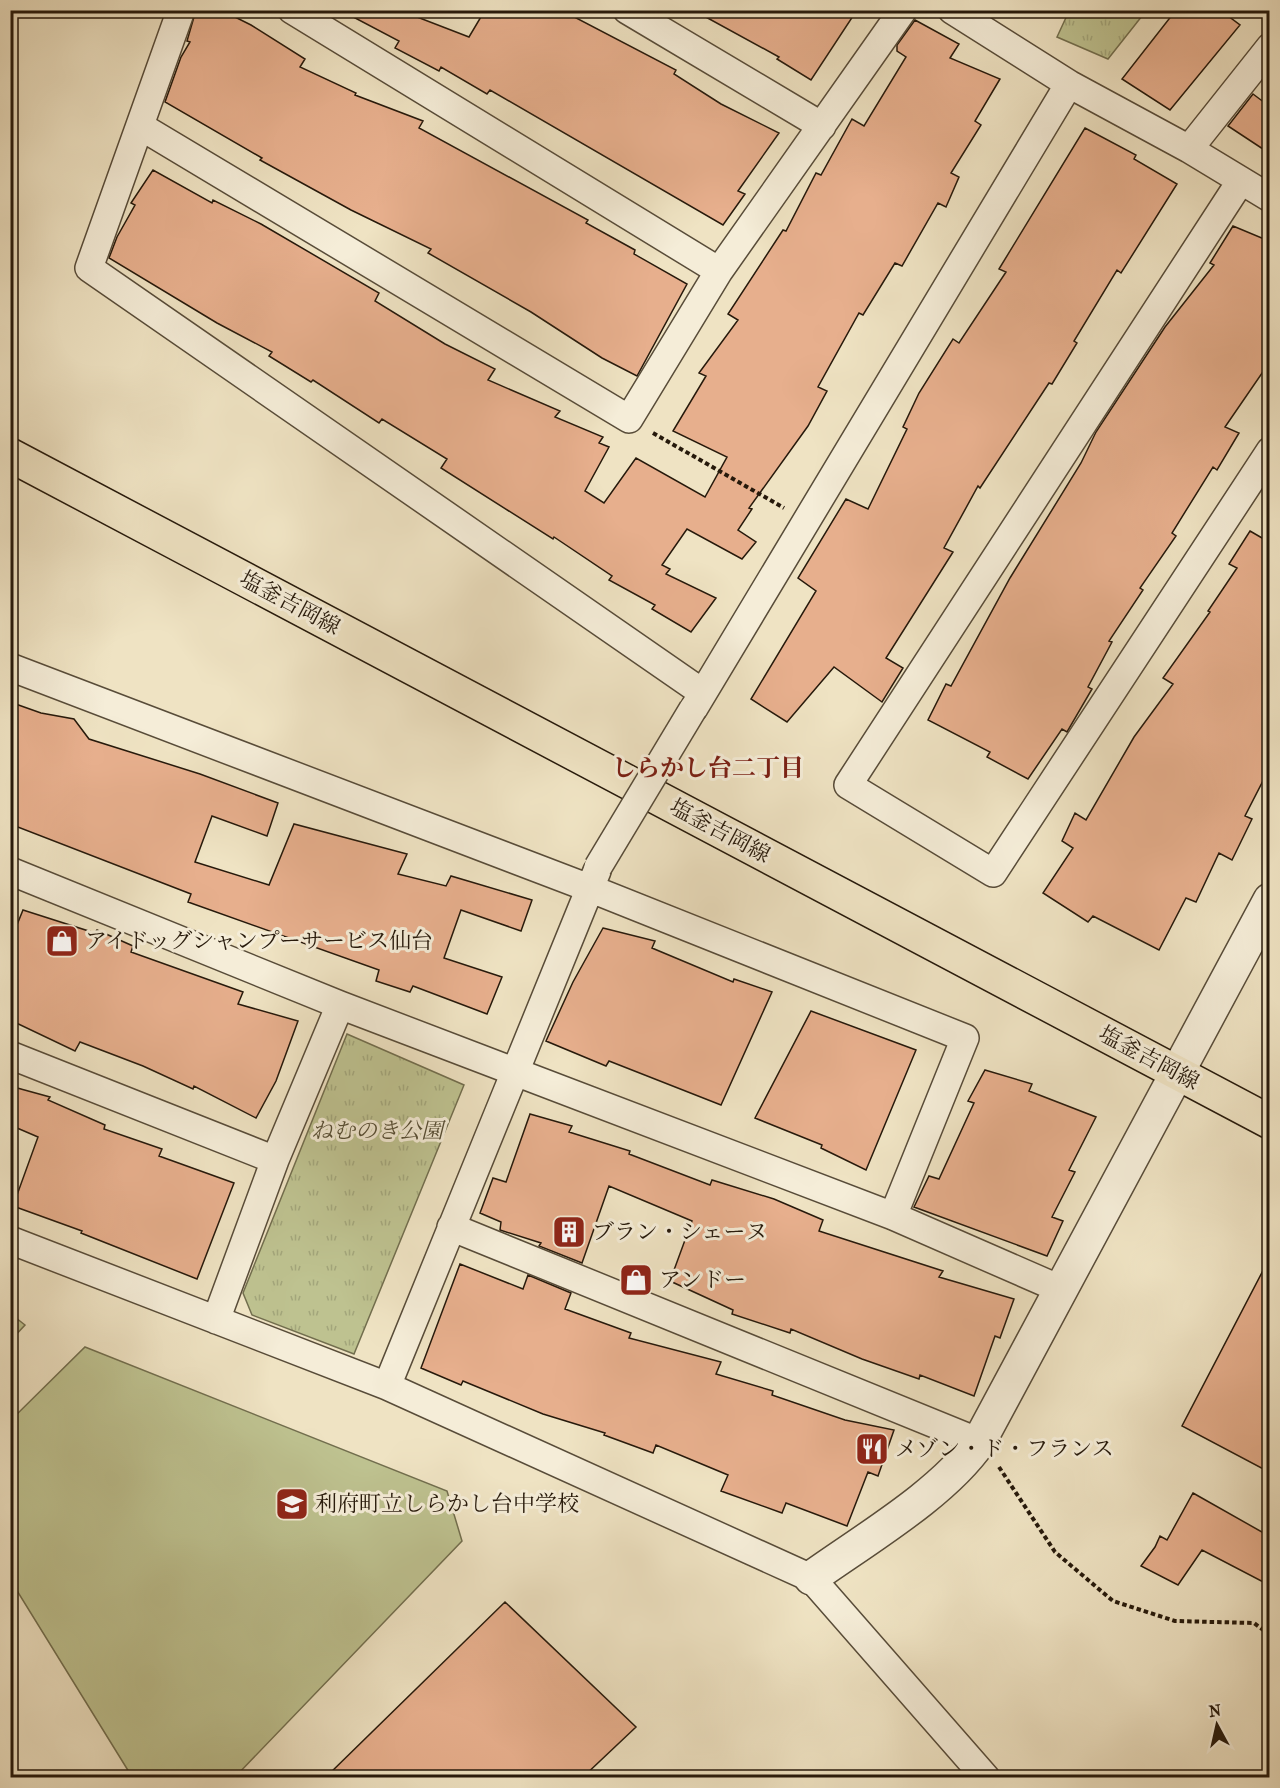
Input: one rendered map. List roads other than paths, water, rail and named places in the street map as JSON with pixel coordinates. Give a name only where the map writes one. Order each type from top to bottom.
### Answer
[{"type":"main road","name":"塩釜吉岡線","points":[[10,455],[1269,1122]]},
{"type":"street","points":[[181,10],[89,268],[698,701]]},
{"type":"street","points":[[292,10],[719,271]]},
{"type":"street","points":[[627,10],[822,126]]},
{"type":"street","points":[[140,126],[629,419],[719,271],[903,10]]},
{"type":"street","points":[[952,10],[1068,84],[1189,149],[1269,198]]},
{"type":"street","points":[[1189,149],[1269,46]]},
{"type":"street","points":[[387,1386],[594,878],[1068,84]]},
{"type":"street","points":[[1240,182],[848,784],[993,873],[1269,451]]},
{"type":"street","points":[[10,667],[594,878],[965,1038],[893,1216]]},
{"type":"street","points":[[10,872],[340,1005],[893,1216],[1060,1289]]},
{"type":"street","points":[[811,1578],[937,1488],[964,1464],[992,1449],[1060,1289],[1269,900]]},
{"type":"street","points":[[216,1320],[275,1160],[340,1005]]},
{"type":"street","points":[[10,1055],[275,1160]]},
{"type":"street","points":[[451,1227],[992,1449]]},
{"type":"street","points":[[10,1240],[387,1386],[811,1578],[986,1778]]},
{"type":"place","name":"アイドッグシャンプーサービス仙台","points":[[62,941]]},
{"type":"place","name":"ブラン・シェーヌ","points":[[569,1232]]},
{"type":"place","name":"アンドー","points":[[636,1280]]},
{"type":"place","name":"メゾン・ド・フランス","points":[[872,1449]]},
{"type":"place","name":"利府町立しらかし台中学校","points":[[292,1504]]},
{"type":"district","name":"しらかし台二丁目","points":[[708,768]]},
{"type":"park label","name":"ねむのき公園","points":[[377,1131]]}]
